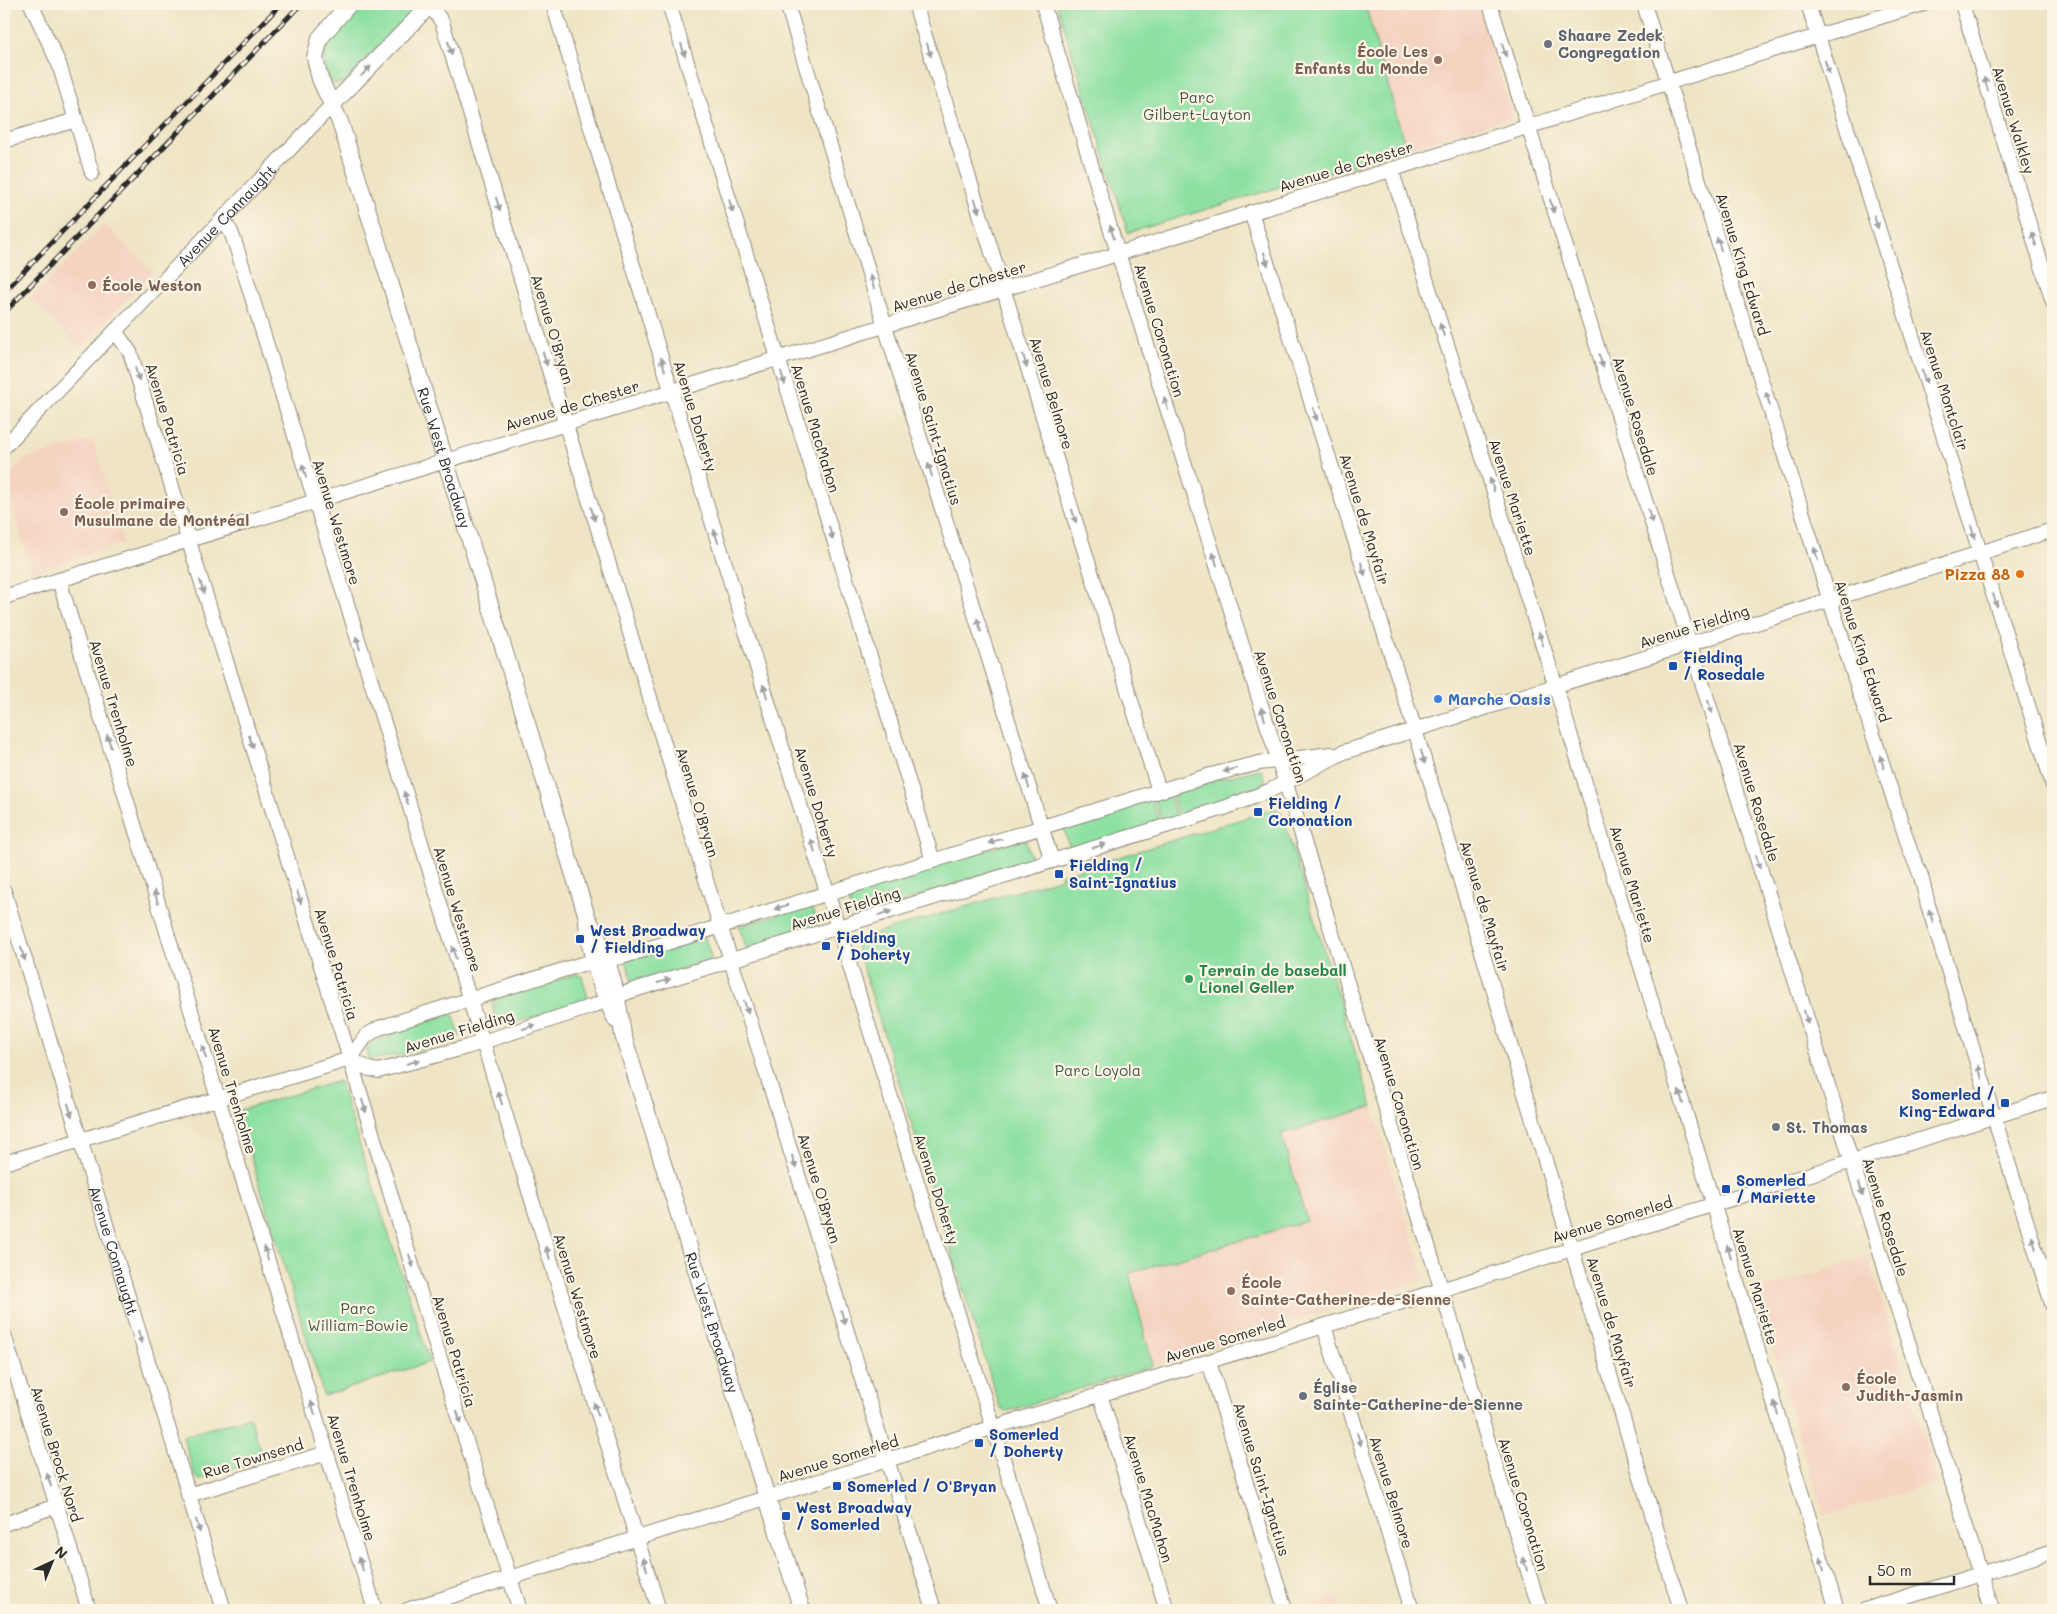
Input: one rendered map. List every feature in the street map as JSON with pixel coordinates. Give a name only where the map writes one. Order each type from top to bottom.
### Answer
[{"type":"street","points":[[31,4],[58,64],[92,173]]},
{"type":"street","name":"Avenue Connaught","points":[[4,447],[430,4]]},
{"type":"street","name":"Avenue O'Bryan","points":[[430,4],[442,22],[720,926],[934,1610]]},
{"type":"street","name":"Avenue Doherty","points":[[553,4],[671,391],[1050,1610]]},
{"type":"street","name":"Avenue MacMahon","points":[[669,4],[933,860]]},
{"type":"street","name":"Avenue Saint-Ignatius","points":[[788,4],[885,326],[1052,861]]},
{"type":"street","name":"Avenue Belmore","points":[[915,4],[1159,791]]},
{"type":"street","name":"Avenue Coronation","points":[[1043,4],[1118,253],[1285,782],[1540,1610]]},
{"type":"street","name":"Avenue Rosedale","points":[[1490,4],[1992,1610]]},
{"type":"street","name":"Avenue King Edward","points":[[1644,4],[1910,850],[1922,876],[1928,905],[2053,1307]]},
{"type":"street","name":"Avenue Montclair","points":[[1808,4],[2053,785]]},
{"type":"street","name":"Avenue de Chester","points":[[4,597],[1923,4]]},
{"type":"street","name":"Avenue Walkley","points":[[1962,4],[2053,302]]},
{"type":"street","name":"Rue West Broadway","points":[[348,6],[323,33],[316,51],[317,72],[340,122],[353,163],[586,917],[589,946],[600,961],[802,1610]]},
{"type":"street","points":[[4,141],[76,120]]},
{"type":"street","name":"Avenue Mariette","points":[[1391,169],[1556,686],[1836,1610]]},
{"type":"street","name":"Avenue de Mayfair","points":[[1251,212],[1414,730],[1682,1610]]},
{"type":"street","name":"Avenue Westmore","points":[[222,219],[231,232],[237,249],[659,1610]]},
{"type":"street","name":"Avenue Patricia","points":[[115,331],[130,352],[350,1059],[444,1372],[520,1610]]},
{"type":"street","name":"Avenue Fielding","points":[[1344,752],[1259,763],[1211,775],[720,926],[600,961],[582,964],[372,1031],[361,1041],[350,1059],[369,1069],[378,1071],[482,1042],[732,960],[1224,808],[1269,791],[1344,752],[2053,530]]},
{"type":"street","name":"Avenue Trenholme","points":[[59,580],[375,1610]]},
{"type":"street","name":"Avenue Connaught","points":[[4,891],[224,1610]]},
{"type":"street","points":[[4,1163],[350,1059]]},
{"type":"street","name":"Avenue Somerled","points":[[407,1610],[1573,1249],[2053,1098]]},
{"type":"street","name":"Avenue Belmore","points":[[1324,1326],[1412,1610]]},
{"type":"street","name":"Avenue Brock Nord","points":[[4,1335],[89,1610]]},
{"type":"street","name":"Avenue Saint-Ignatius","points":[[1209,1362],[1284,1606]]},
{"type":"street","name":"Avenue MacMahon","points":[[1100,1394],[1167,1610]]},
{"type":"street","name":"Rue Townsend","points":[[188,1495],[327,1453]]},
{"type":"street","points":[[4,1524],[56,1506]]},
{"type":"street","points":[[1865,1610],[2053,1551]]},
{"type":"shaded area","name":"École Les Enfants du Monde","points":[[1365,4],[1477,4],[1513,117],[1406,149]]},
{"type":"shaded area","name":"École Weston","points":[[104,224],[153,272],[81,348],[31,298]]},
{"type":"shaded area","name":"École primaire Musulmane de Montréal","points":[[93,440],[124,543],[32,572],[4,481],[25,459]]},
{"type":"shaded area","points":[[1372,1107],[1424,1277],[1423,1280],[1153,1366],[1129,1273],[1307,1221],[1281,1134]]},
{"type":"shaded area","name":"École Judith-Jasmin","points":[[1868,1257],[1938,1483],[1824,1516],[1754,1292]]},
{"type":"shaded area","points":[[1337,1598],[1340,1610],[1292,1610]]},
{"type":"green space","points":[[363,4],[420,4],[343,83],[334,84],[326,70],[325,50],[334,33]]},
{"type":"green space","name":"Parc Gilbert-Layton","points":[[1057,4],[1365,4],[1406,149],[1128,233]]},
{"type":"green space","points":[[1259,769],[1262,770],[1266,783],[1263,786],[1179,818],[1171,791]]},
{"type":"green space","points":[[1168,792],[1177,818],[1162,823],[1154,796]]},
{"type":"green space","points":[[1151,797],[1160,824],[1070,850],[1063,826]]},
{"type":"green space","name":"Parc Loyola","points":[[1278,809],[1282,814],[1372,1107],[1281,1134],[1307,1221],[1129,1273],[1153,1366],[1005,1412],[1000,1408],[856,945],[857,939],[1062,878],[1061,875]]},
{"type":"green space","points":[[1025,838],[1032,861],[854,917],[846,893]]},
{"type":"green space","points":[[811,904],[819,928],[747,950],[739,927]]},
{"type":"green space","points":[[705,937],[712,960],[633,985],[626,960]]},
{"type":"green space","points":[[576,974],[582,976],[587,1000],[505,1026],[498,1025],[492,1006],[494,1000]]},
{"type":"green space","points":[[450,1014],[454,1016],[460,1035],[456,1041],[413,1053],[370,1060],[366,1047],[369,1044],[405,1028]]},
{"type":"green space","name":"Parc William-Bowie","points":[[339,1081],[430,1362],[324,1396],[237,1111]]},
{"type":"green space","points":[[250,1417],[263,1459],[198,1480],[195,1477],[183,1436]]},
{"type":"railway","points":[[4,292],[281,4]]},
{"type":"railway","points":[[4,313],[301,4]]},
{"type":"place","name":"Shaare Zedek Congregation","points":[[1548,44]]},
{"type":"place","name":"École Les Enfants du Monde","points":[[1438,60]]},
{"type":"place","name":"École Weston","points":[[92,285]]},
{"type":"place","name":"École primaire Musulmane de Montréal","points":[[64,512]]},
{"type":"place","name":"Pizza 88","points":[[2020,574]]},
{"type":"place","name":"Fielding / Rosedale","points":[[1673,666]]},
{"type":"place","name":"Marche Oasis","points":[[1438,699]]},
{"type":"place","name":"Fielding / Coronation","points":[[1258,812]]},
{"type":"place","name":"Fielding / Saint-Ignatius","points":[[1059,874]]},
{"type":"place","name":"West Broadway / Fielding","points":[[580,939]]},
{"type":"place","name":"Fielding / Doherty","points":[[826,946]]},
{"type":"place","name":"Terrain de baseball Lionel Geller","points":[[1189,979]]},
{"type":"place","name":"Somerled / King-Edward","points":[[2005,1103]]},
{"type":"place","name":"St. Thomas","points":[[1776,1127]]},
{"type":"place","name":"Somerled / Mariette","points":[[1726,1189]]},
{"type":"place","name":"École Sainte-Catherine-de-Sienne","points":[[1231,1291]]},
{"type":"place","name":"École Judith-Jasmin","points":[[1846,1387]]},
{"type":"place","name":"Église Sainte-Catherine-de-Sienne","points":[[1303,1396]]},
{"type":"place","name":"Somerled / Doherty","points":[[979,1443]]},
{"type":"place","name":"Somerled / O'Bryan","points":[[837,1486]]},
{"type":"place","name":"West Broadway / Somerled","points":[[786,1516]]}]
